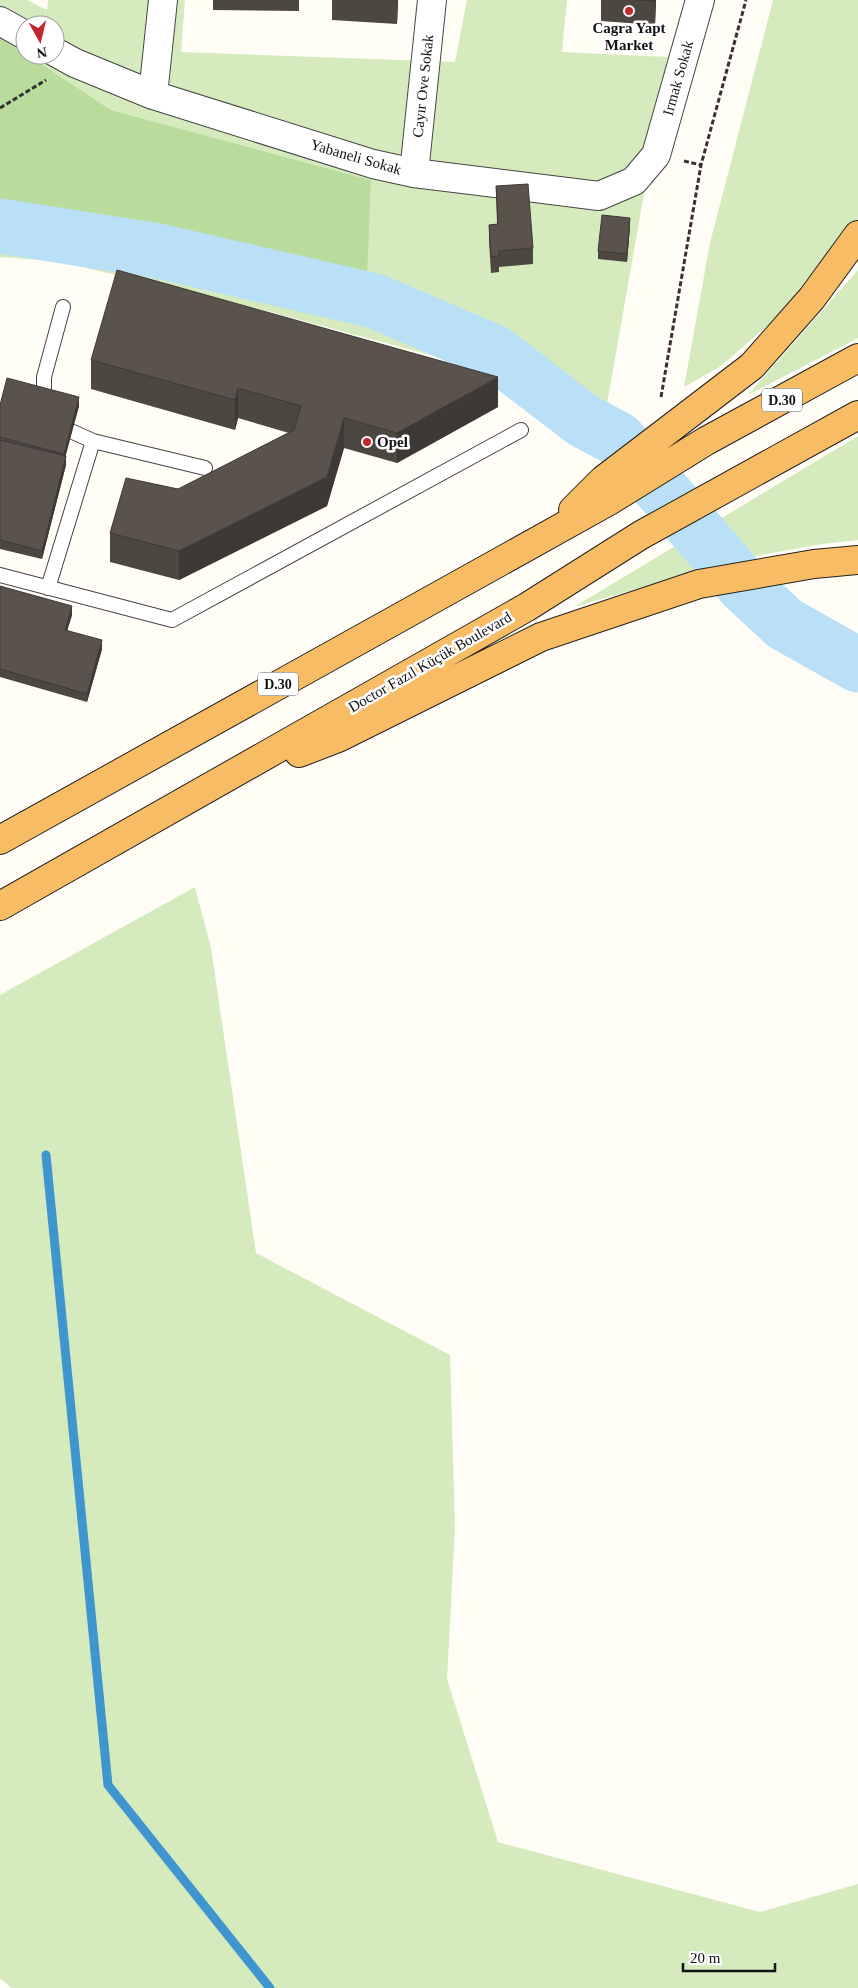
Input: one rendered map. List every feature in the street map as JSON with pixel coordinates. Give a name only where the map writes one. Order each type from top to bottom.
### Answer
[{"type":"highway","points":[[606,490],[665,432],[752,366],[812,298],[858,235]]},
{"type":"highway","name":"D.30","points":[[0,840],[556,529],[606,490],[706,442],[858,358]]},
{"type":"highway","name":"Doctor Fazıl Küçük Boulevard","points":[[0,906],[527,607],[641,535],[858,416]]},
{"type":"highway","points":[[211,787],[338,738],[541,637],[699,584],[814,564],[858,560]]},
{"type":"street","points":[[153,95],[163,0]]},
{"type":"street","name":"Cayır Ove Sokak","points":[[414,173],[432,0]]},
{"type":"street","name":"Irmak Sokak","points":[[656,155],[700,0]]},
{"type":"street","points":[[0,21],[15,30]]},
{"type":"street","name":"Yabaneli Sokak","points":[[65,58],[153,95],[373,164],[414,173],[599,196],[634,181],[656,155]]},
{"type":"lane","points":[[63,307],[44,377],[44,420],[93,441],[205,468]]},
{"type":"lane","points":[[0,575],[172,620],[521,430]]},
{"type":"lane","points":[[48,588],[93,441]]},
{"type":"path","points":[[665,432],[661,399],[701,165],[746,0]]},
{"type":"path","points":[[0,108],[56,65]]},
{"type":"green space","points":[[0,0],[27,0],[47,10],[48,0],[185,0],[181,52],[455,62],[467,0],[567,0],[562,52],[668,57],[600,444],[475,367],[263,310],[57,261],[0,257],[0,205],[46,207],[366,279],[371,180],[111,110],[43,65],[65,65],[65,15],[15,15],[15,46],[0,36]]},
{"type":"green space","points":[[773,0],[858,0],[858,222],[830,271],[721,366],[684,387],[710,243]]},
{"type":"green space","points":[[0,36],[15,46],[15,65],[43,65],[111,110],[371,180],[367,279],[46,207],[0,205]]},
{"type":"green space","points":[[858,270],[858,338],[748,395]]},
{"type":"green space","points":[[858,436],[858,540],[822,544],[739,559],[574,607]]},
{"type":"green space","points":[[195,887],[211,948],[256,1253],[450,1355],[455,1528],[447,1679],[498,1842],[760,1912],[858,1884],[858,1988],[11,1988],[0,1978],[0,995]]},
{"type":"building","points":[[528,184],[533,248],[499,251],[499,256],[491,257],[489,225],[498,224],[496,186]]},
{"type":"building","points":[[602,215],[630,218],[627,254],[598,251]]},
{"type":"building","name":"Opel","points":[[117,270],[498,377],[397,433],[344,418],[327,477],[179,551],[110,533],[126,478],[178,489],[294,430],[301,406],[238,388],[235,400],[91,360]]},
{"type":"building","points":[[7,378],[79,397],[64,454],[0,437],[0,405]]},
{"type":"building","points":[[0,440],[66,456],[42,551],[0,540]]},
{"type":"building","points":[[0,586],[72,606],[65,630],[102,640],[87,694],[0,669]]},
{"type":"waterway","points":[[0,226],[158,251],[375,301],[494,352],[584,421],[618,439],[745,587],[785,624],[858,665]]},
{"type":"waterway","points":[[46,1155],[108,1785],[270,1988]]},
{"type":"place","name":"Cagra Yapt Market","points":[[629,11]]},
{"type":"place","name":"Opel","points":[[367,442]]}]
